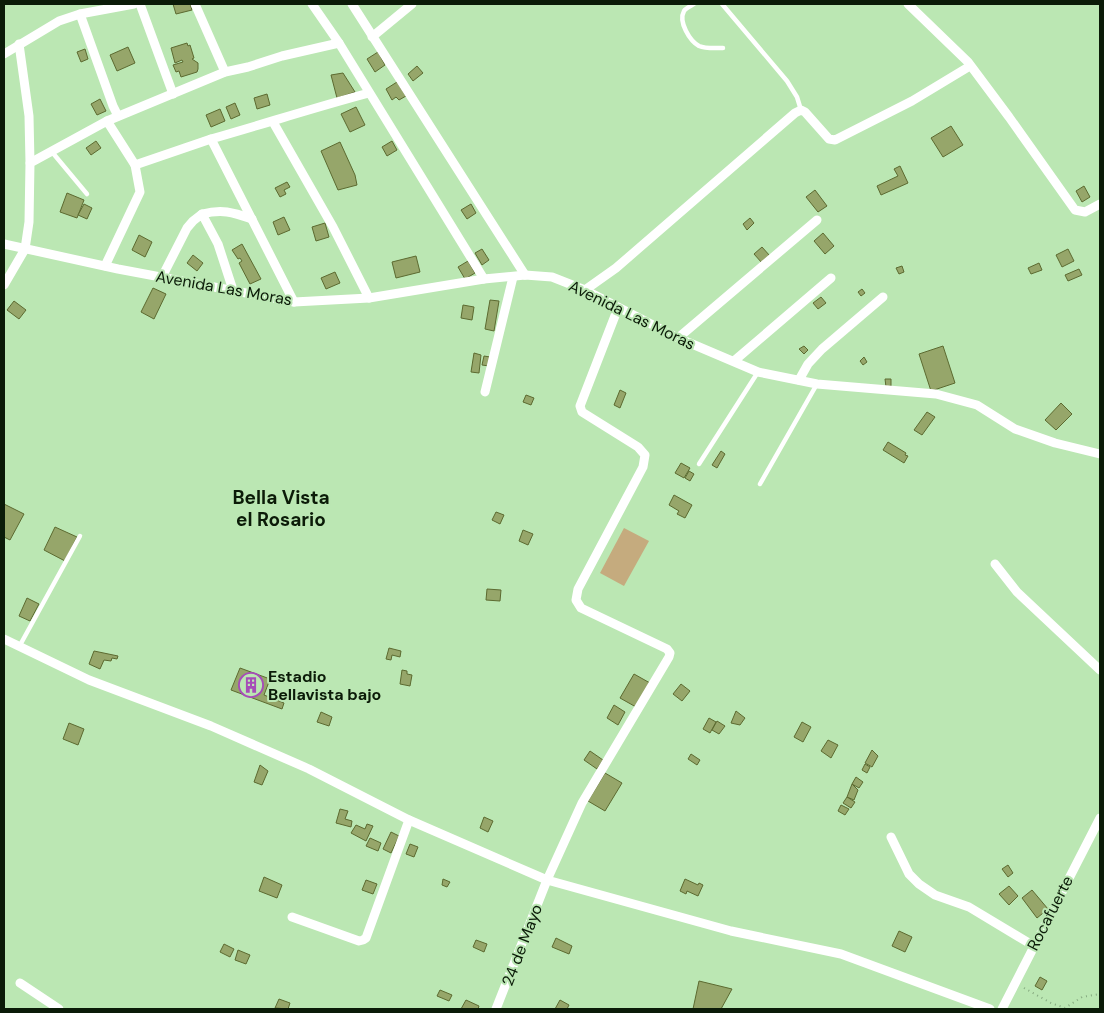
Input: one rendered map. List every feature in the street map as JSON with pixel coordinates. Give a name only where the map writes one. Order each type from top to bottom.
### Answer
[{"type":"street","points":[[4,54],[59,22],[80,14],[134,4]]},
{"type":"street","points":[[140,4],[173,94]]},
{"type":"street","points":[[195,4],[225,72]]},
{"type":"street","points":[[312,4],[339,43],[484,279]]},
{"type":"street","points":[[352,4],[525,275]]},
{"type":"street","points":[[372,37],[412,4]]},
{"type":"street","points":[[908,4],[970,66],[1075,210],[1085,212],[1100,204]]},
{"type":"street","points":[[80,14],[118,116]]},
{"type":"street","points":[[30,163],[107,121],[225,72],[339,43]]},
{"type":"street","points":[[4,285],[25,249],[29,222],[29,116],[19,44]]},
{"type":"street","points":[[585,290],[616,268],[801,110],[829,139],[835,140],[912,101],[970,66]]},
{"type":"street","points":[[135,165],[211,139],[369,93]]},
{"type":"street","points":[[105,266],[140,192],[135,165],[107,121]]},
{"type":"street","points":[[273,122],[343,244],[369,298]]},
{"type":"street","points":[[211,139],[294,302]]},
{"type":"street","points":[[162,277],[187,228],[202,214],[226,211],[252,218]]},
{"type":"street","points":[[202,214],[218,244],[233,290]]},
{"type":"street","points":[[678,338],[817,220]]},
{"type":"street","name":"Avenida Las Moras","points":[[4,244],[105,266],[294,302],[369,298],[484,279],[525,275],[552,277],[585,290],[710,353],[758,372],[817,384],[936,394],[976,404],[1014,429],[1055,443],[1100,454]]},
{"type":"street","points":[[485,392],[514,277]]},
{"type":"street","points":[[734,361],[831,278]]},
{"type":"street","points":[[799,380],[808,364],[822,349],[883,297]]},
{"type":"street","name":"24 de Mayo","points":[[496,1009],[547,880],[582,803],[670,653],[667,649],[582,608],[576,600],[578,589],[643,467],[645,455],[638,447],[582,412],[580,406],[618,308]]},
{"type":"street","points":[[995,564],[1017,592],[1100,670]]},
{"type":"street","points":[[4,639],[89,680],[211,726],[310,769],[410,820],[547,880],[730,931],[841,954],[990,1009]]},
{"type":"street","name":"Rocafuerte","points":[[1002,1009],[1100,818]]},
{"type":"street","points":[[292,916],[359,941],[364,940],[410,820]]},
{"type":"street","points":[[892,838],[909,874],[919,884],[935,895],[969,907],[1034,946]]},
{"type":"street","points":[[20,983],[60,1009]]},
{"type":"lane","points":[[694,4],[684,11],[684,27],[697,45],[706,48],[723,48]]},
{"type":"lane","points":[[722,4],[790,85],[797,97],[801,110]]},
{"type":"lane","points":[[51,151],[87,194]]},
{"type":"lane","points":[[699,464],[758,372]]},
{"type":"lane","points":[[760,484],[817,384]]},
{"type":"lane","points":[[19,647],[80,536]]},
{"type":"path","points":[[1016,984],[1051,1003],[1065,1008],[1082,997],[1100,994]]},
{"type":"shaded area","points":[[624,528],[649,541],[624,586],[600,573]]},
{"type":"building","points":[[173,4],[190,4],[192,10],[176,14]]},
{"type":"building","points":[[187,43],[188,46],[190,45],[194,58],[192,59],[198,63],[198,69],[197,72],[181,77],[179,71],[176,72],[173,65],[183,62],[182,60],[175,63],[171,48]]},
{"type":"building","points":[[128,47],[135,63],[117,71],[110,55]]},
{"type":"building","points":[[85,49],[88,59],[81,62],[77,52]]},
{"type":"building","points":[[378,52],[385,65],[375,72],[367,59]]},
{"type":"building","points":[[417,66],[423,73],[413,81],[408,74]]},
{"type":"building","points":[[343,73],[355,92],[337,98],[331,75]]},
{"type":"building","points":[[397,82],[406,96],[399,100],[396,97],[392,100],[386,89]]},
{"type":"building","points":[[267,94],[270,105],[257,109],[254,98]]},
{"type":"building","points":[[100,99],[106,111],[97,115],[91,104]]},
{"type":"building","points":[[235,103],[240,115],[231,119],[226,107]]},
{"type":"building","points":[[356,107],[365,125],[350,132],[341,114]]},
{"type":"building","points":[[220,109],[225,121],[211,127],[206,115]]},
{"type":"building","points":[[951,126],[963,145],[943,157],[931,138]]},
{"type":"building","points":[[96,141],[101,148],[91,155],[86,148]]},
{"type":"building","points":[[392,141],[397,150],[387,156],[382,147]]},
{"type":"building","points":[[340,142],[355,175],[357,185],[338,190],[321,151]]},
{"type":"building","points":[[900,166],[908,183],[881,195],[877,186],[898,176],[894,169]]},
{"type":"building","points":[[287,182],[290,187],[284,190],[286,194],[280,197],[275,188]]},
{"type":"building","points":[[1084,186],[1090,197],[1082,202],[1076,191]]},
{"type":"building","points":[[815,190],[827,206],[818,212],[806,197]]},
{"type":"building","points":[[67,193],[84,200],[77,218],[60,212]]},
{"type":"building","points":[[84,204],[92,208],[87,219],[78,215]]},
{"type":"building","points":[[471,204],[476,213],[467,219],[461,210]]},
{"type":"building","points":[[284,217],[290,230],[278,235],[273,222]]},
{"type":"building","points":[[750,218],[754,223],[747,230],[743,224]]},
{"type":"building","points":[[325,223],[329,237],[316,241],[312,227]]},
{"type":"building","points":[[823,233],[834,246],[825,254],[814,241]]},
{"type":"building","points":[[139,235],[152,242],[145,257],[132,250]]},
{"type":"building","points":[[242,244],[261,279],[250,284],[239,263],[242,261],[240,258],[238,259],[232,250]]},
{"type":"building","points":[[762,247],[770,256],[762,263],[754,254]]},
{"type":"building","points":[[482,249],[489,260],[482,265],[475,253]]},
{"type":"building","points":[[1068,249],[1074,261],[1062,267],[1056,255]]},
{"type":"building","points":[[193,255],[203,263],[197,271],[187,263]]},
{"type":"building","points":[[416,256],[420,272],[396,278],[392,262]]},
{"type":"building","points":[[468,261],[475,273],[465,279],[458,267]]},
{"type":"building","points":[[1039,263],[1042,270],[1031,274],[1028,268]]},
{"type":"building","points":[[902,266],[904,272],[899,274],[896,268]]},
{"type":"building","points":[[1079,269],[1082,275],[1068,281],[1065,275]]},
{"type":"building","points":[[335,272],[340,283],[326,289],[321,278]]},
{"type":"building","points":[[153,288],[166,294],[154,319],[141,312]]},
{"type":"building","points":[[862,289],[865,293],[861,296],[858,292]]},
{"type":"building","points":[[821,297],[826,303],[818,309],[813,303]]},
{"type":"building","points":[[490,300],[499,301],[494,331],[485,329]]},
{"type":"building","points":[[14,301],[26,310],[19,319],[7,310]]},
{"type":"building","points":[[463,305],[474,307],[472,320],[461,318]]},
{"type":"building","points":[[804,346],[808,350],[804,354],[799,349]]},
{"type":"building","points":[[943,346],[955,383],[931,391],[919,354]]},
{"type":"building","points":[[474,353],[481,355],[479,373],[471,372]]},
{"type":"building","points":[[484,356],[490,357],[489,366],[482,365]]},
{"type":"building","points":[[864,357],[867,362],[863,365],[860,361]]},
{"type":"building","points":[[885,379],[891,379],[891,386],[886,387]]},
{"type":"building","points":[[620,390],[626,393],[620,408],[614,405]]},
{"type":"building","points":[[526,395],[534,398],[531,405],[523,402]]},
{"type":"building","points":[[1061,403],[1072,414],[1056,430],[1045,420]]},
{"type":"building","points":[[927,412],[935,417],[922,435],[914,430]]},
{"type":"building","points":[[888,442],[906,453],[905,455],[908,456],[904,463],[883,450]]},
{"type":"building","points":[[721,451],[725,454],[717,468],[712,465]]},
{"type":"building","points":[[681,463],[690,468],[684,478],[675,473]]},
{"type":"building","points":[[689,471],[694,474],[690,481],[685,478]]},
{"type":"building","points":[[674,495],[692,505],[685,518],[677,514],[679,511],[669,505]]},
{"type":"building","points":[[4,504],[24,514],[10,540],[4,537]]},
{"type":"building","points":[[496,512],[504,515],[500,524],[492,520]]},
{"type":"building","points":[[55,527],[77,537],[65,561],[44,550]]},
{"type":"building","points":[[523,530],[533,534],[528,545],[519,541]]},
{"type":"building","points":[[487,589],[501,590],[500,601],[486,600]]},
{"type":"building","points":[[27,598],[39,604],[30,621],[19,616]]},
{"type":"building","points":[[389,648],[401,651],[400,657],[392,655],[391,660],[386,659]]},
{"type":"building","points":[[94,651],[118,656],[117,659],[112,658],[111,661],[104,660],[100,669],[89,664]]},
{"type":"building","name":"Estadio Bellavista bajo","points":[[240,668],[270,679],[264,695],[284,703],[282,709],[231,690]]},
{"type":"building","points":[[402,670],[412,675],[410,686],[400,684]]},
{"type":"building","points":[[634,674],[650,683],[636,707],[620,698]]},
{"type":"building","points":[[681,684],[690,691],[682,701],[673,694]]},
{"type":"building","points":[[614,705],[625,712],[618,725],[607,718]]},
{"type":"building","points":[[736,711],[745,718],[740,725],[731,723]]},
{"type":"building","points":[[321,712],[332,717],[329,726],[317,722]]},
{"type":"building","points":[[709,718],[716,722],[710,733],[703,729]]},
{"type":"building","points":[[717,721],[725,726],[719,734],[712,730]]},
{"type":"building","points":[[802,722],[811,727],[803,742],[794,737]]},
{"type":"building","points":[[69,723],[84,729],[78,745],[63,739]]},
{"type":"building","points":[[828,740],[838,745],[831,758],[821,751]]},
{"type":"building","points":[[872,750],[878,756],[872,767],[865,763]]},
{"type":"building","points":[[590,751],[603,760],[597,769],[584,760]]},
{"type":"building","points":[[691,754],[700,760],[697,765],[688,759]]},
{"type":"building","points":[[865,764],[870,767],[867,773],[862,770]]},
{"type":"building","points":[[260,765],[268,771],[262,785],[254,782]]},
{"type":"building","points":[[605,773],[622,783],[605,811],[588,801]]},
{"type":"building","points":[[856,777],[863,782],[859,788],[852,784]]},
{"type":"building","points":[[852,784],[858,790],[854,800],[847,797]]},
{"type":"building","points":[[847,797],[855,802],[851,808],[843,803]]},
{"type":"building","points":[[841,805],[849,809],[845,815],[838,811]]},
{"type":"building","points":[[340,809],[348,811],[345,819],[352,821],[351,827],[336,823]]},
{"type":"building","points":[[484,817],[493,821],[488,832],[480,828]]},
{"type":"building","points":[[367,824],[373,826],[366,841],[351,833],[356,825],[365,829]]},
{"type":"building","points":[[391,832],[399,836],[391,853],[383,849]]},
{"type":"building","points":[[370,838],[381,843],[378,851],[366,846]]},
{"type":"building","points":[[410,844],[418,847],[414,857],[406,854]]},
{"type":"building","points":[[1008,865],[1013,873],[1008,877],[1002,869]]},
{"type":"building","points":[[264,877],[282,885],[277,898],[259,891]]},
{"type":"building","points":[[443,879],[450,882],[447,887],[442,885]]},
{"type":"building","points":[[685,879],[698,885],[699,883],[703,885],[698,896],[687,891],[686,894],[680,891]]},
{"type":"building","points":[[366,880],[377,884],[373,894],[362,890]]},
{"type":"building","points":[[1009,886],[1018,896],[1009,905],[999,894]]},
{"type":"building","points":[[1032,890],[1048,909],[1037,918],[1022,898]]},
{"type":"building","points":[[899,931],[912,937],[905,952],[892,946]]},
{"type":"building","points":[[556,938],[572,946],[569,954],[552,947]]},
{"type":"building","points":[[476,940],[487,944],[484,952],[473,947]]},
{"type":"building","points":[[224,944],[234,949],[230,957],[220,952]]},
{"type":"building","points":[[238,950],[250,955],[246,964],[235,960]]},
{"type":"building","points":[[1040,977],[1047,981],[1042,990],[1035,986]]},
{"type":"building","points":[[699,981],[732,989],[721,1009],[693,1009]]},
{"type":"building","points":[[440,990],[452,995],[449,1001],[437,996]]},
{"type":"building","points":[[279,999],[290,1003],[288,1009],[275,1008]]},
{"type":"building","points":[[466,1000],[479,1006],[478,1009],[461,1009]]},
{"type":"building","points":[[560,1000],[569,1005],[567,1009],[555,1009]]},
{"type":"place","name":"Estadio Bellavista bajo","points":[[251,685]]},
{"type":"district","name":"Bella Vista el Rosario","points":[[281,508]]}]
